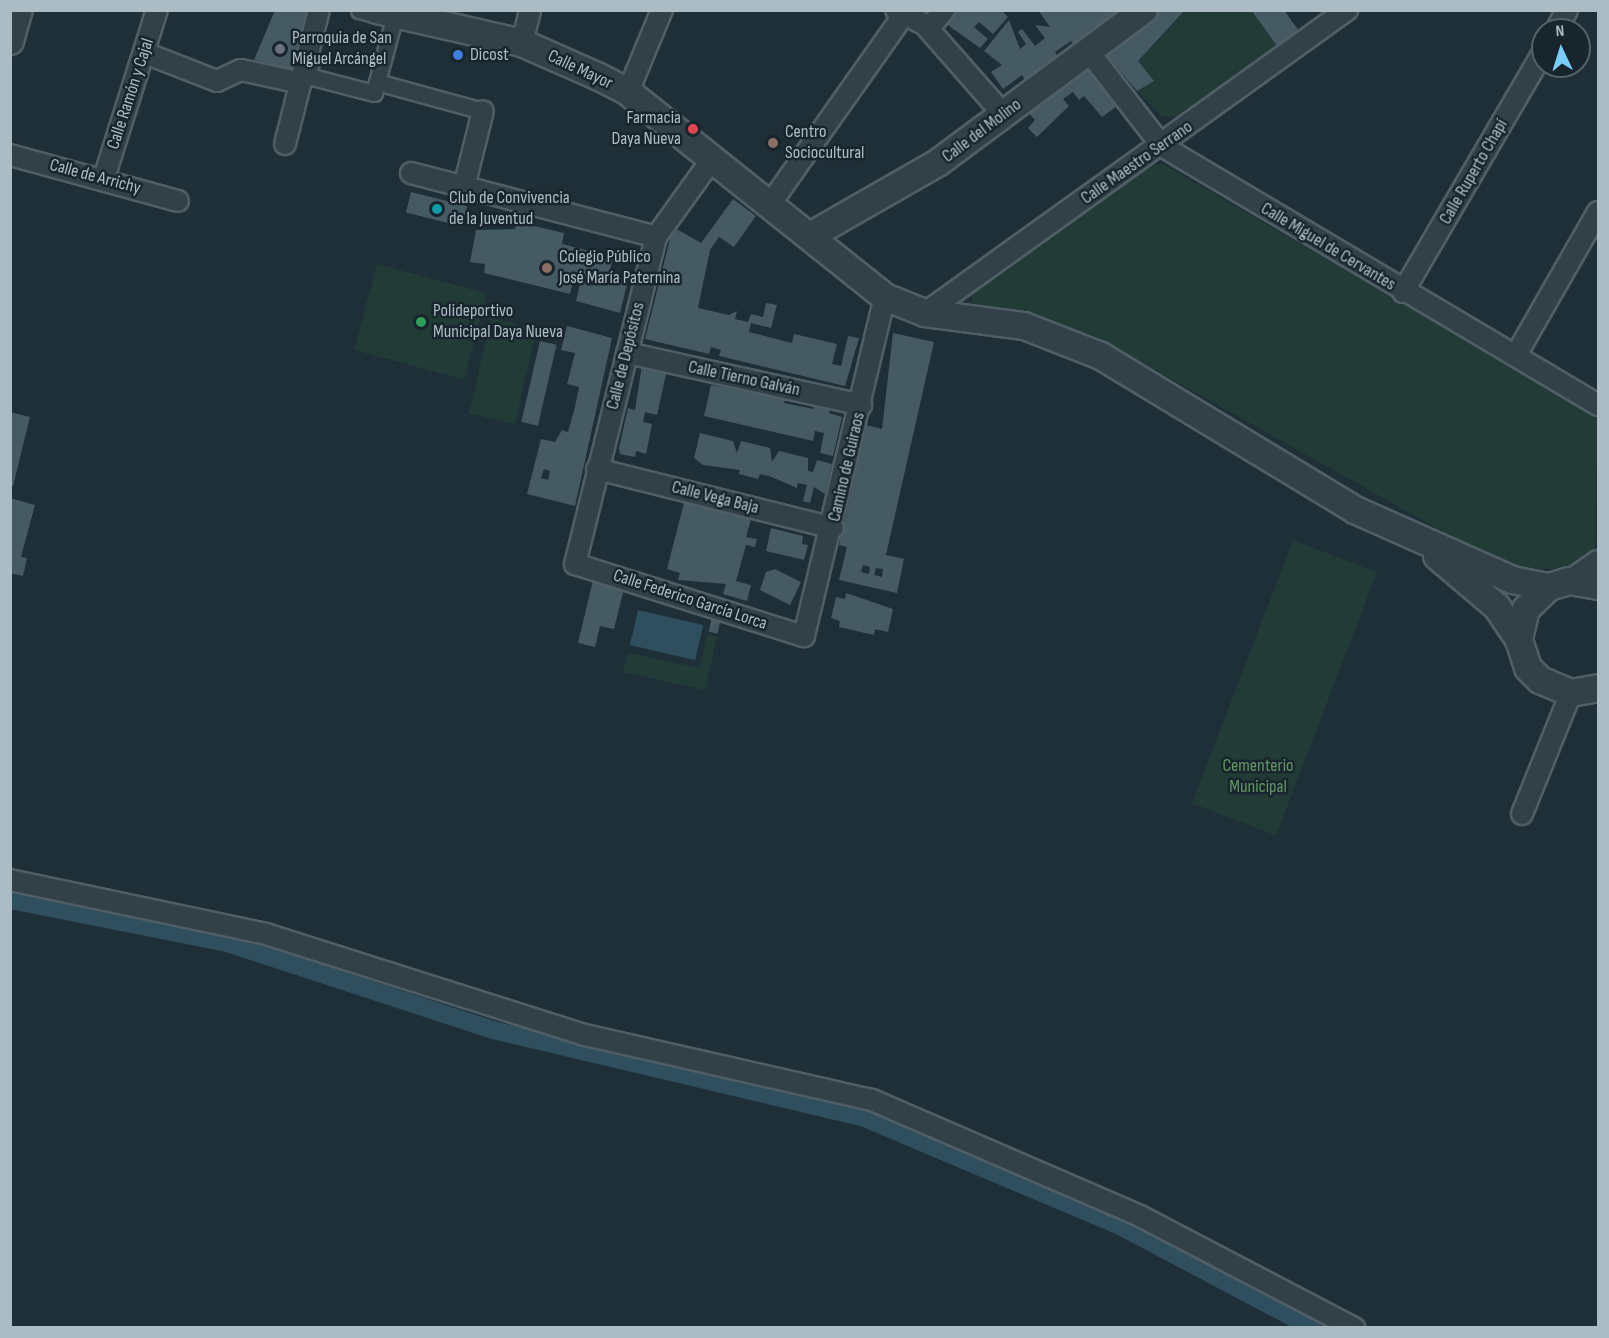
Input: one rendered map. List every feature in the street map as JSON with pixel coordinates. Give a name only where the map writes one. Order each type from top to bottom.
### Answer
[{"type":"street","points":[[10,41],[19,10]]},
{"type":"street","name":"Calle Ramón y Cajal","points":[[104,178],[157,10]]},
{"type":"street","points":[[285,144],[319,10]]},
{"type":"street","points":[[324,10],[308,76],[375,93],[394,19],[359,10]]},
{"type":"street","name":"Calle Mayor","points":[[377,10],[522,43],[628,92],[710,162],[810,236],[860,282],[885,297],[925,313],[1024,326],[1101,356],[1355,510],[1419,540]]},
{"type":"street","points":[[522,43],[530,10]]},
{"type":"street","points":[[628,92],[662,10]]},
{"type":"street","points":[[929,28],[944,10]]},
{"type":"street","name":"Calle del Molino","points":[[810,236],[889,195],[1144,10]]},
{"type":"street","name":"Calle Maestro Serrano","points":[[925,313],[1162,146],[1347,10]]},
{"type":"street","points":[[768,207],[900,12],[929,28],[1003,114]]},
{"type":"street","name":"Calle Miguel de Cervantes","points":[[1089,52],[1162,146],[1403,292],[1516,355],[1599,405]]},
{"type":"street","points":[[145,53],[202,78],[217,81],[241,70],[301,83]]},
{"type":"street","name":"Calle Ruperto Chapí","points":[[1403,292],[1531,73]]},
{"type":"street","points":[[377,82],[483,111],[464,187]]},
{"type":"street","name":"Calle de Arrichy","points":[[10,155],[104,178],[178,201]]},
{"type":"street","name":"Calle de Depósitos","points":[[575,564],[657,237],[710,162]]},
{"type":"street","points":[[411,173],[657,237]]},
{"type":"street","points":[[1516,355],[1599,212]]},
{"type":"street","name":"Camino de Guiraos","points":[[804,636],[833,528],[885,297]]},
{"type":"street","name":"Calle Tierno Galván","points":[[627,353],[861,405]]},
{"type":"street","name":"Calle Vega Baja","points":[[597,469],[833,528]]},
{"type":"street","points":[[1419,540],[1512,580],[1599,586]]},
{"type":"street","points":[[1419,540],[1497,607],[1519,640],[1528,668],[1540,680],[1571,693],[1598,688]]},
{"type":"street","points":[[1519,640],[1526,609],[1559,584],[1599,561]]},
{"type":"street","name":"Calle Federico García Lorca","points":[[575,564],[804,636]]},
{"type":"street","points":[[1522,814],[1571,693]]},
{"type":"street","points":[[10,880],[266,934],[585,1035],[872,1100],[1140,1216],[1354,1328]]},
{"type":"green space","points":[[1185,11],[1251,11],[1277,46],[1176,117],[1161,116],[1137,91],[1138,61]]},
{"type":"green space","points":[[1163,164],[1598,417],[1595,555],[1568,568],[1513,571],[1095,336],[972,303],[971,294],[1152,165]]},
{"type":"green space","name":"Polideportivo Municipal Daya Nueva","points":[[377,264],[487,294],[464,379],[354,350]]},
{"type":"green space","points":[[491,318],[537,329],[515,424],[469,413]]},
{"type":"green space","name":"Cementerio Municipal","points":[[1293,540],[1377,572],[1276,836],[1192,803]]},
{"type":"green space","points":[[707,634],[717,637],[705,690],[623,672],[628,653],[700,668]]},
{"type":"water","points":[[638,610],[703,625],[695,660],[630,645]]},
{"type":"building","name":"Parroquia de San Miguel Arcángel","points":[[275,10],[313,10],[298,71],[254,60]]},
{"type":"building","points":[[957,10],[1001,10],[1008,17],[993,34],[979,22],[974,27],[988,39],[980,48],[945,23]]},
{"type":"building","points":[[1038,10],[1124,10],[1075,46],[1071,41],[1055,52],[1059,58],[1026,82],[1022,75],[1003,89],[991,72],[1002,65],[984,51],[1009,20],[1020,49],[1026,44],[1018,32],[1022,29],[1035,46],[1045,38],[1035,25],[1050,27]]},
{"type":"building","points":[[1155,10],[1185,10],[1138,61],[1154,81],[1137,91],[1105,53]]},
{"type":"building","points":[[1251,10],[1284,10],[1299,31],[1277,46]]},
{"type":"building","points":[[1088,66],[1120,104],[1102,117],[1084,96],[1079,100],[1073,92],[1063,99],[1069,106],[1037,137],[1028,128],[1035,120],[1025,109]]},
{"type":"building","name":"Club de Convivencia de la Juventud","points":[[411,192],[467,206],[462,226],[406,212]]},
{"type":"building","points":[[733,199],[756,216],[734,247],[719,237],[710,250],[698,308],[729,315],[737,311],[735,319],[748,322],[751,314],[763,317],[766,303],[777,305],[771,328],[751,323],[749,332],[792,343],[794,334],[837,344],[832,364],[841,366],[848,336],[859,338],[845,386],[719,356],[721,350],[711,347],[709,354],[645,339],[673,227],[701,243]]},
{"type":"building","name":"Colegio Público José María Paternina","points":[[517,222],[564,233],[562,244],[613,257],[609,275],[628,280],[620,313],[576,301],[580,284],[573,282],[570,294],[484,273],[485,264],[470,262],[476,230],[515,229]]},
{"type":"building","points":[[567,326],[612,338],[575,506],[527,494],[541,439],[555,442],[562,430],[568,432],[575,407],[579,387],[567,384],[575,353],[561,350]],"holes":[[[544,469],[550,471],[548,480],[541,478]]]},
{"type":"building","points":[[893,333],[934,342],[886,555],[904,559],[897,593],[839,580],[847,547],[839,545],[866,425],[882,429]],"holes":[[[863,565],[870,567],[869,574],[861,572]],[[876,568],[883,569],[882,577],[874,575]]]},
{"type":"building","points":[[540,341],[557,345],[538,426],[521,422]]},
{"type":"building","points":[[642,365],[667,370],[657,415],[645,412],[643,422],[652,424],[646,454],[636,451],[635,457],[620,454],[619,448],[628,408],[635,410]]},
{"type":"building","points":[[711,385],[785,398],[784,403],[813,409],[814,404],[830,408],[829,413],[842,417],[833,456],[820,453],[824,433],[815,431],[813,441],[704,416]]},
{"type":"building","points":[[10,412],[30,417],[13,486],[10,486]]},
{"type":"building","points":[[700,433],[733,441],[737,453],[741,441],[770,448],[772,462],[779,451],[808,458],[808,471],[813,472],[817,460],[832,464],[825,494],[814,487],[810,503],[803,501],[807,485],[798,483],[797,488],[769,476],[760,474],[758,479],[739,474],[740,470],[703,465],[694,458]]},
{"type":"building","points":[[10,498],[35,505],[21,557],[27,558],[23,576],[10,573]]},
{"type":"building","points":[[685,499],[753,512],[746,537],[757,539],[755,547],[746,545],[736,581],[751,585],[747,601],[723,594],[726,584],[678,580],[680,573],[667,569]]},
{"type":"building","points":[[771,528],[803,536],[802,544],[808,545],[804,560],[766,551]]},
{"type":"building","points":[[775,569],[801,582],[790,605],[760,590],[766,572]]},
{"type":"building","points":[[593,580],[624,589],[614,629],[600,626],[595,647],[578,643]]},
{"type":"building","points":[[846,593],[893,609],[888,632],[875,629],[874,635],[839,627],[840,621],[831,618],[836,597],[845,599]]},
{"type":"building","points":[[712,617],[721,619],[717,634],[709,632]]},
{"type":"waterway","points":[[10,900],[227,943],[493,1030],[862,1117],[1120,1226],[1313,1328]]},
{"type":"place","name":"Parroquia de San Miguel Arcángel","points":[[280,49]]},
{"type":"place","name":"Dicost","points":[[458,55]]},
{"type":"place","name":"Farmacia Daya Nueva","points":[[693,129]]},
{"type":"place","name":"Centro Sociocultural","points":[[773,143]]},
{"type":"place","name":"Club de Convivencia de la Juventud","points":[[437,209]]},
{"type":"place","name":"Colegio Público José María Paternina","points":[[547,268]]},
{"type":"place","name":"Polideportivo Municipal Daya Nueva","points":[[421,322]]}]
